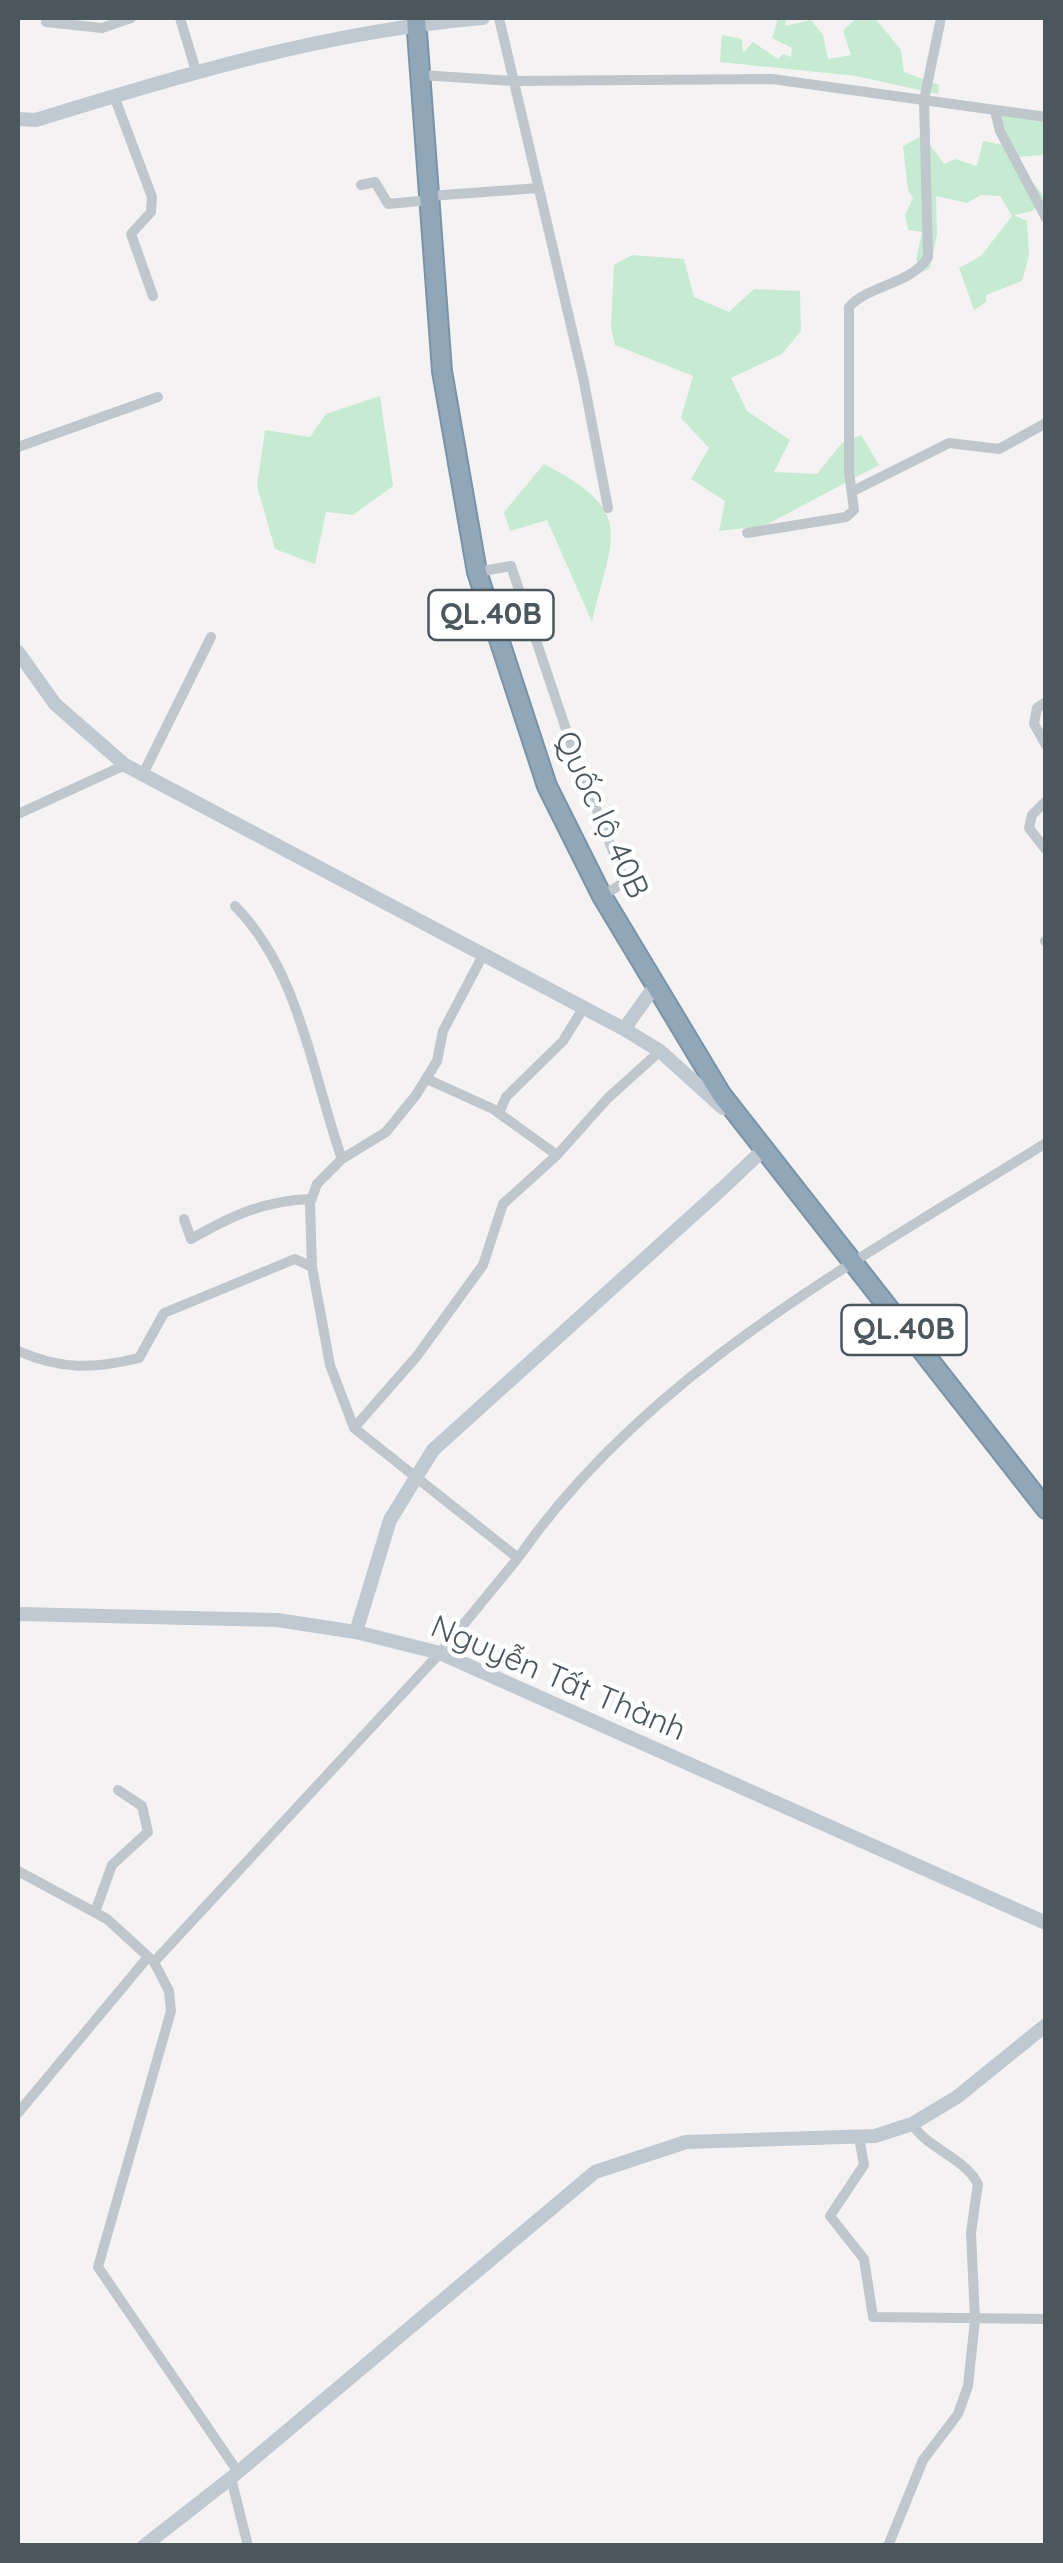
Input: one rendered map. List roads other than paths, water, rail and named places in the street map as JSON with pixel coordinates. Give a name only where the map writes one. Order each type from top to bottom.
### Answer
[{"type":"highway","name":"Quốc lộ 40B","points":[[416,20],[442,371],[476,572],[548,786],[602,896],[720,1094],[1046,1509]]},
{"type":"main road","points":[[18,119],[36,120],[300,44],[416,20],[483,18]]},
{"type":"main road","points":[[18,652],[55,704],[125,765],[624,1029],[660,1052],[764,1149],[433,1450],[390,1520],[356,1632]]},
{"type":"main road","points":[[624,1029],[655,986]]},
{"type":"main road","name":"Nguyễn Tất Thành","points":[[18,1614],[243,1617],[356,1632],[440,1653],[1046,1923]]},
{"type":"main road","points":[[144,2546],[235,2475],[595,2172],[686,2142],[859,2137],[912,2124],[999,2068],[1046,2025]]},
{"type":"street","points":[[46,22],[102,28],[132,18]]},
{"type":"street","points":[[180,18],[196,72]]},
{"type":"street","points":[[499,18],[608,508]]},
{"type":"street","points":[[746,534],[846,517],[854,510],[848,308],[860,296],[914,272],[928,257],[924,100],[942,18]]},
{"type":"street","points":[[421,75],[512,81],[772,78],[1046,118]]},
{"type":"street","points":[[114,96],[152,197],[151,212],[131,234],[154,296]]},
{"type":"street","points":[[995,112],[1046,218]]},
{"type":"street","points":[[361,185],[378,184],[388,204],[539,188]]},
{"type":"street","points":[[18,446],[158,398]]},
{"type":"street","points":[[853,492],[949,444],[999,450],[1046,423]]},
{"type":"street","points":[[476,572],[511,566],[572,747],[625,882],[602,896]]},
{"type":"street","points":[[144,772],[211,637]]},
{"type":"street","points":[[1046,702],[1034,717],[1046,745]]},
{"type":"street","points":[[18,814],[125,765]]},
{"type":"street","points":[[1046,801],[1030,822],[1031,833],[1046,850]]},
{"type":"street","points":[[234,906],[258,932],[274,961],[316,1070],[342,1158]]},
{"type":"street","points":[[483,955],[443,1031],[428,1079],[386,1132],[342,1158],[317,1184],[312,1199],[312,1268],[330,1365],[354,1428],[518,1558]]},
{"type":"street","points":[[499,1113],[506,1097],[563,1041],[584,1007]]},
{"type":"street","points":[[354,1428],[417,1356],[483,1266],[503,1204],[557,1155],[608,1098],[660,1052]]},
{"type":"street","points":[[428,1079],[499,1113],[557,1155]]},
{"type":"street","points":[[18,2112],[151,1959],[440,1653],[518,1558],[558,1500],[664,1397],[732,1343],[1046,1143]]},
{"type":"street","points":[[184,1219],[190,1239],[248,1208],[279,1200],[312,1199]]},
{"type":"street","points":[[18,1351],[61,1367],[82,1369],[139,1358],[164,1313],[173,1308],[294,1259],[312,1268]]},
{"type":"street","points":[[95,1912],[112,1864],[148,1832],[142,1806],[118,1790]]},
{"type":"street","points":[[18,1871],[125,1932],[151,1959],[169,1991],[172,2011],[98,2267],[235,2475],[248,2546]]},
{"type":"street","points":[[888,2546],[923,2460],[962,2407],[975,2320],[972,2232],[978,2184],[968,2170],[924,2140],[912,2124]]},
{"type":"street","points":[[859,2137],[864,2160],[861,2173],[830,2216],[864,2259],[870,2314],[890,2320],[1046,2319]]}]
